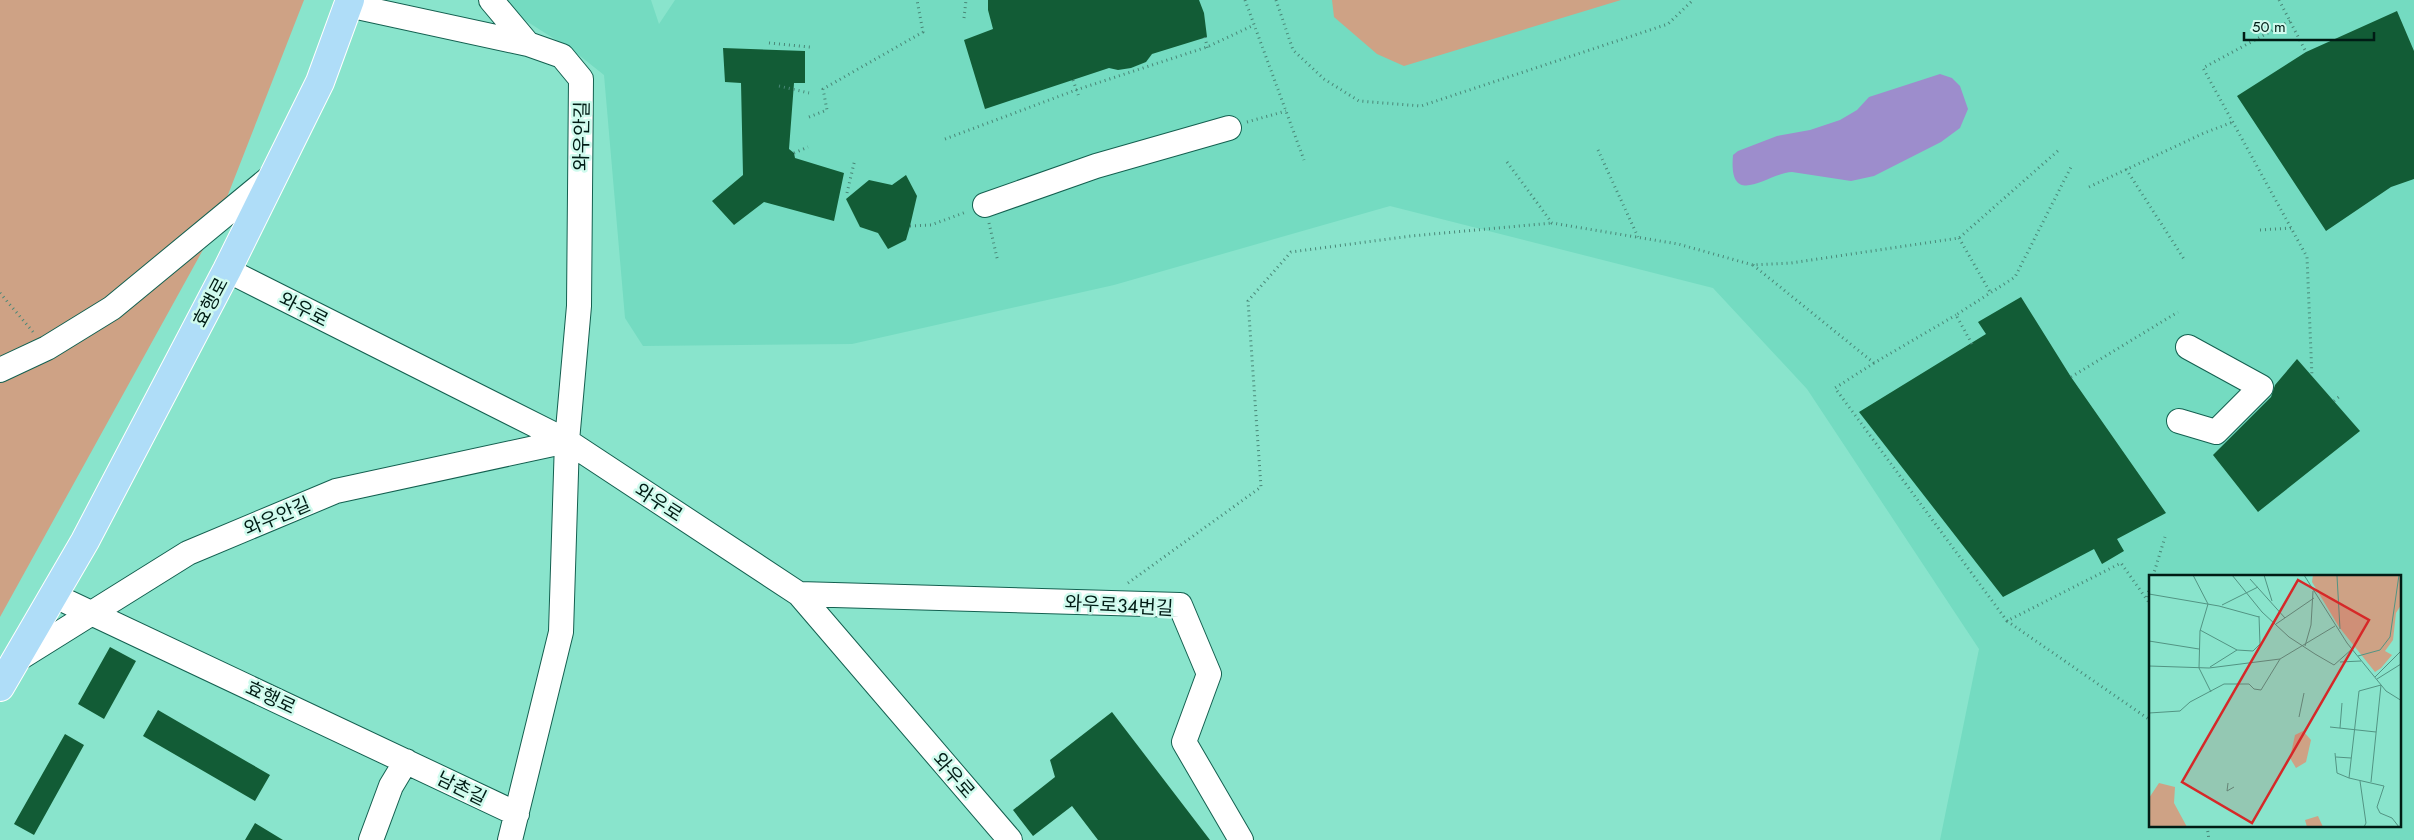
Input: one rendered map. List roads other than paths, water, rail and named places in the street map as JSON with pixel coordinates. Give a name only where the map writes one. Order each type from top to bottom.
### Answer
[{"type":"main road","name":"효행로","points":[[0,687],[55,596],[227,270],[320,82],[349,3]]},
{"type":"street","points":[[491,0],[528,44]]},
{"type":"street","name":"와우안길","points":[[349,3],[528,44],[562,56],[581,79],[579,306],[567,441],[561,632],[510,840]]},
{"type":"street","points":[[985,204],[1096,166],[1229,128]]},
{"type":"street","points":[[0,370],[47,348],[112,308],[274,175]]},
{"type":"street","name":"와우로","points":[[227,270],[567,441],[799,594],[1010,840]]},
{"type":"street","points":[[2179,421],[2216,432],[2261,387],[2188,347]]},
{"type":"street","name":"와우안길","points":[[15,661],[188,553],[336,492],[567,441]]},
{"type":"street","name":"와우로34번길","points":[[799,594],[1180,604],[1209,674],[1184,742],[1242,840]]},
{"type":"street","name":"효행로","points":[[55,596],[406,761]]},
{"type":"street","points":[[371,840],[391,786],[406,761]]},
{"type":"street","name":"남촌길","points":[[406,761],[517,814]]}]
